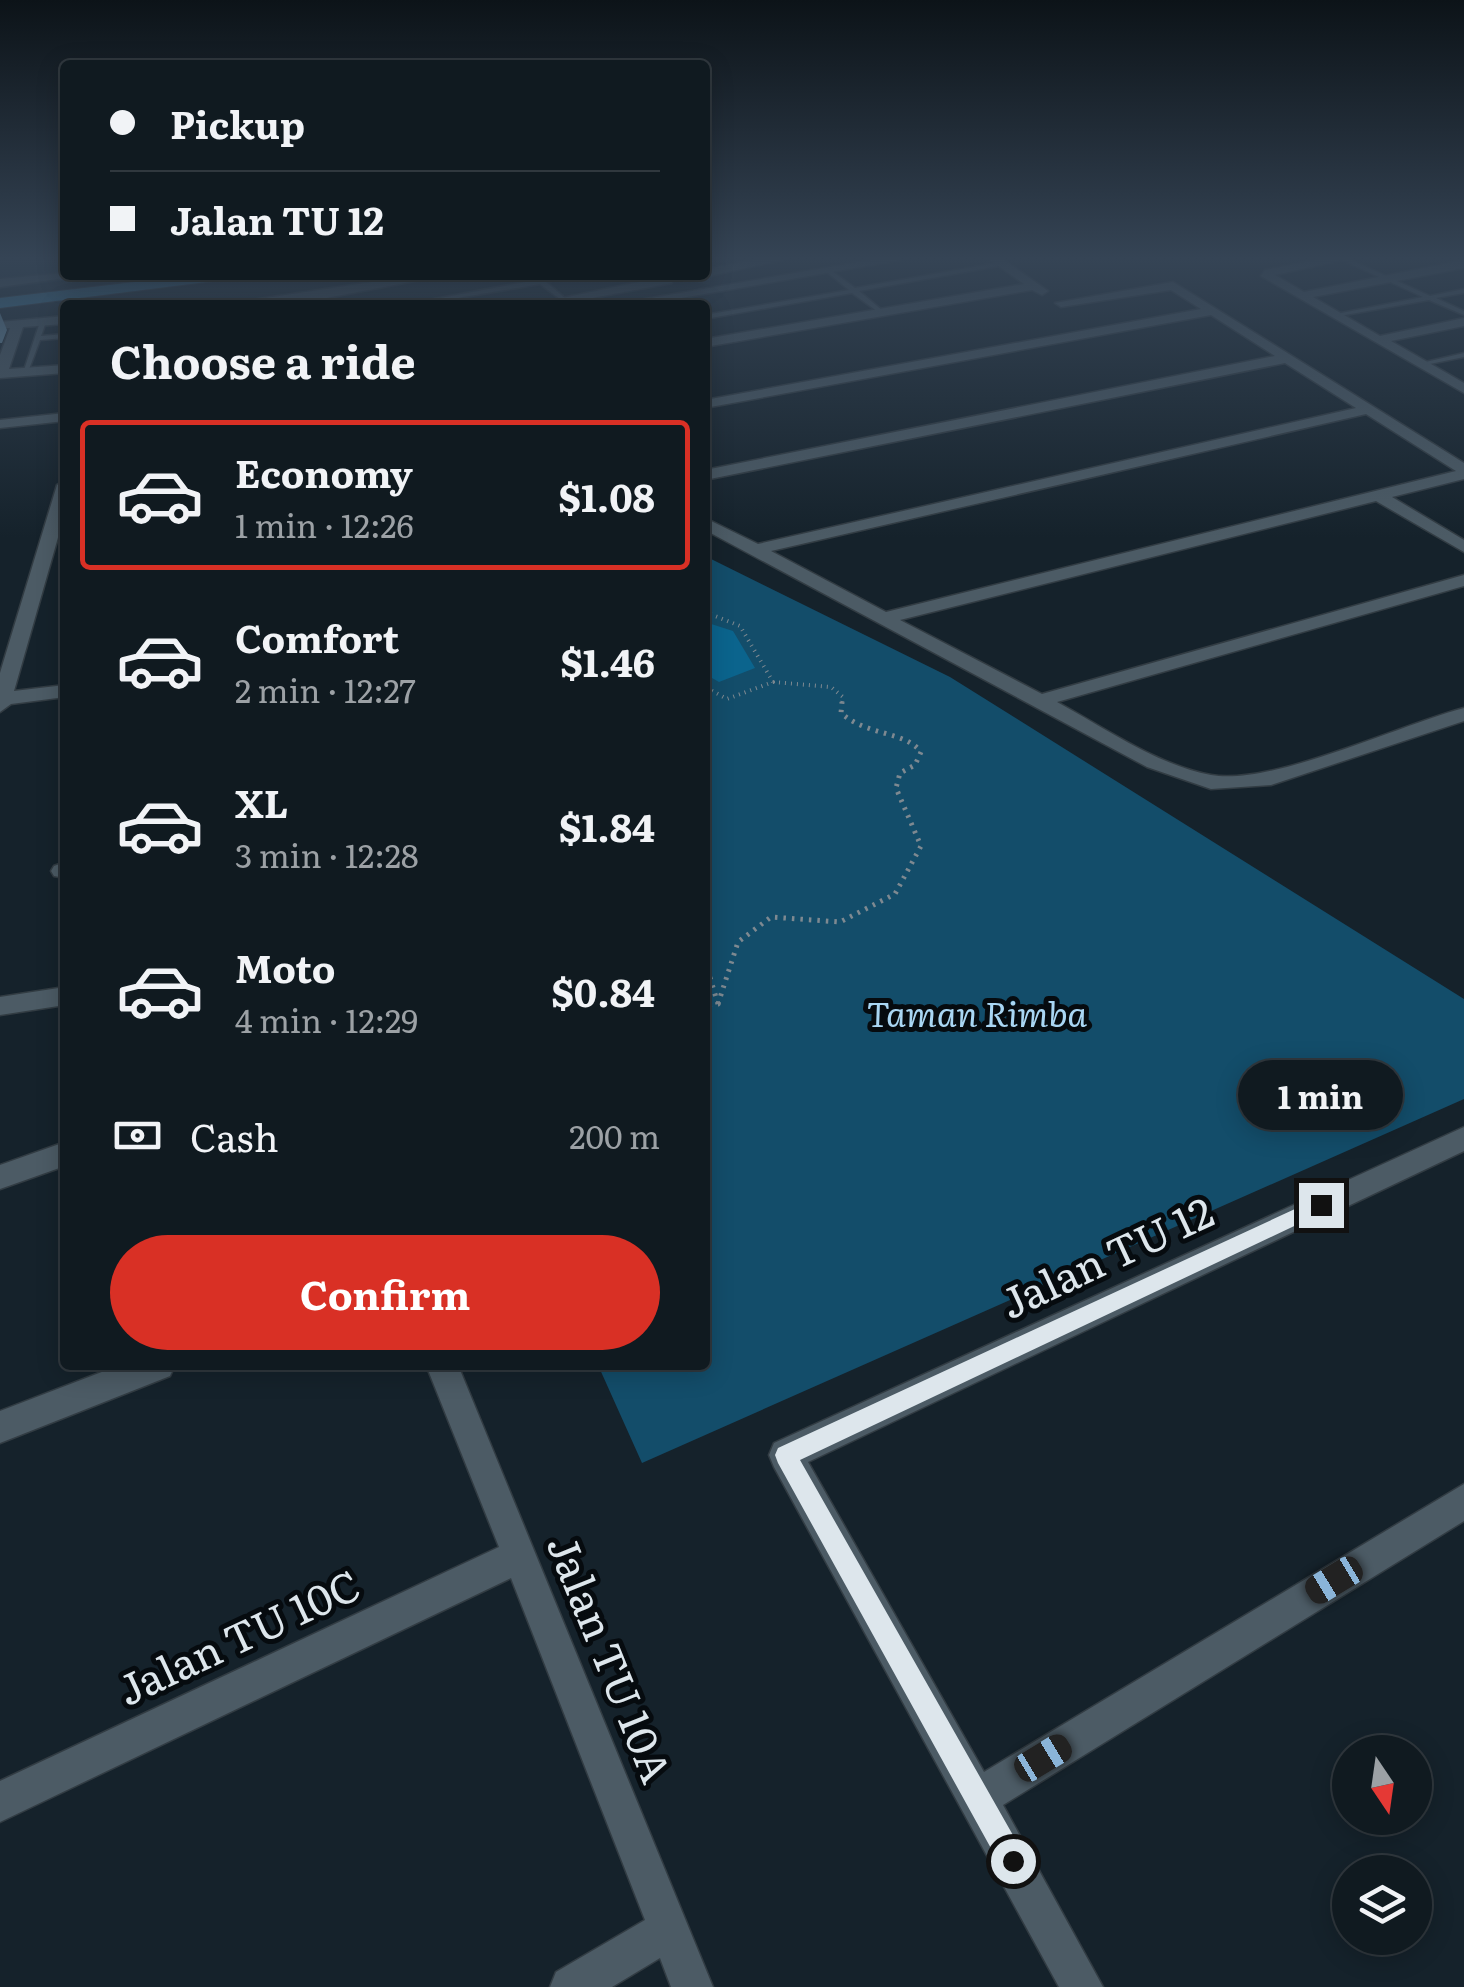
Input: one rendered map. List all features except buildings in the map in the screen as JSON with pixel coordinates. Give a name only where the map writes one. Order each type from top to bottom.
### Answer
[{"type":"street","points":[[710,403],[984,353]]},
{"type":"street","points":[[1279,353],[1464,472]]},
{"type":"street","points":[[1400,353],[1464,389]]},
{"type":"street","points":[[710,474],[1287,358]]},
{"type":"street","points":[[0,374],[60,369]]},
{"type":"street","points":[[755,550],[1369,409]]},
{"type":"street","points":[[0,424],[60,418]]},
{"type":"street","points":[[885,618],[1464,472]]},
{"type":"street","points":[[1378,495],[1464,547]]},
{"type":"street","points":[[60,502],[1,701],[60,692]]},
{"type":"street","points":[[710,525],[1182,774],[1211,782],[1271,778],[1464,714]]},
{"type":"street","points":[[1040,701],[1464,580]]},
{"type":"street","points":[[0,1006],[60,997]]},
{"type":"street","name":"Jalan TU 12","points":[[978,1798],[786,1455],[1464,1138]]},
{"type":"street","points":[[0,1176],[60,1156]]},
{"type":"street","points":[[0,1427],[146,1370]]},
{"type":"street","name":"Jalan TU 10A","points":[[444,1370],[692,1987]]},
{"type":"street","points":[[1082,1987],[978,1798],[1464,1502]]},
{"type":"street","name":"Jalan TU 10C","points":[[0,1802],[518,1556]]},
{"type":"street","points":[[571,1987],[669,1930]]},
{"type":"lane","points":[[25,372],[32,353]]},
{"type":"lane","points":[[1420,364],[1464,355]]},
{"type":"path","points":[[710,614],[740,626],[773,682]]},
{"type":"path","points":[[710,689],[727,699],[773,682],[831,687],[843,697],[841,712],[854,726],[877,736],[912,740],[921,752],[915,765],[900,773],[896,788],[921,846],[895,894],[840,922],[771,917],[738,942],[718,1004]]},
{"type":"path","points":[[710,978],[718,1004]]},
{"type":"path","points":[[710,1005],[718,1004]]},
{"type":"green space","name":"Taman Rimba","points":[[710,558],[950,677],[1464,999],[1464,1099],[642,1463],[600,1370],[710,1370]]},
{"type":"shaded area","points":[[710,624],[733,631],[755,668],[719,682],[710,677]]},
{"type":"route","points":[[1013,1861],[786,1455],[1321,1205]]}]
